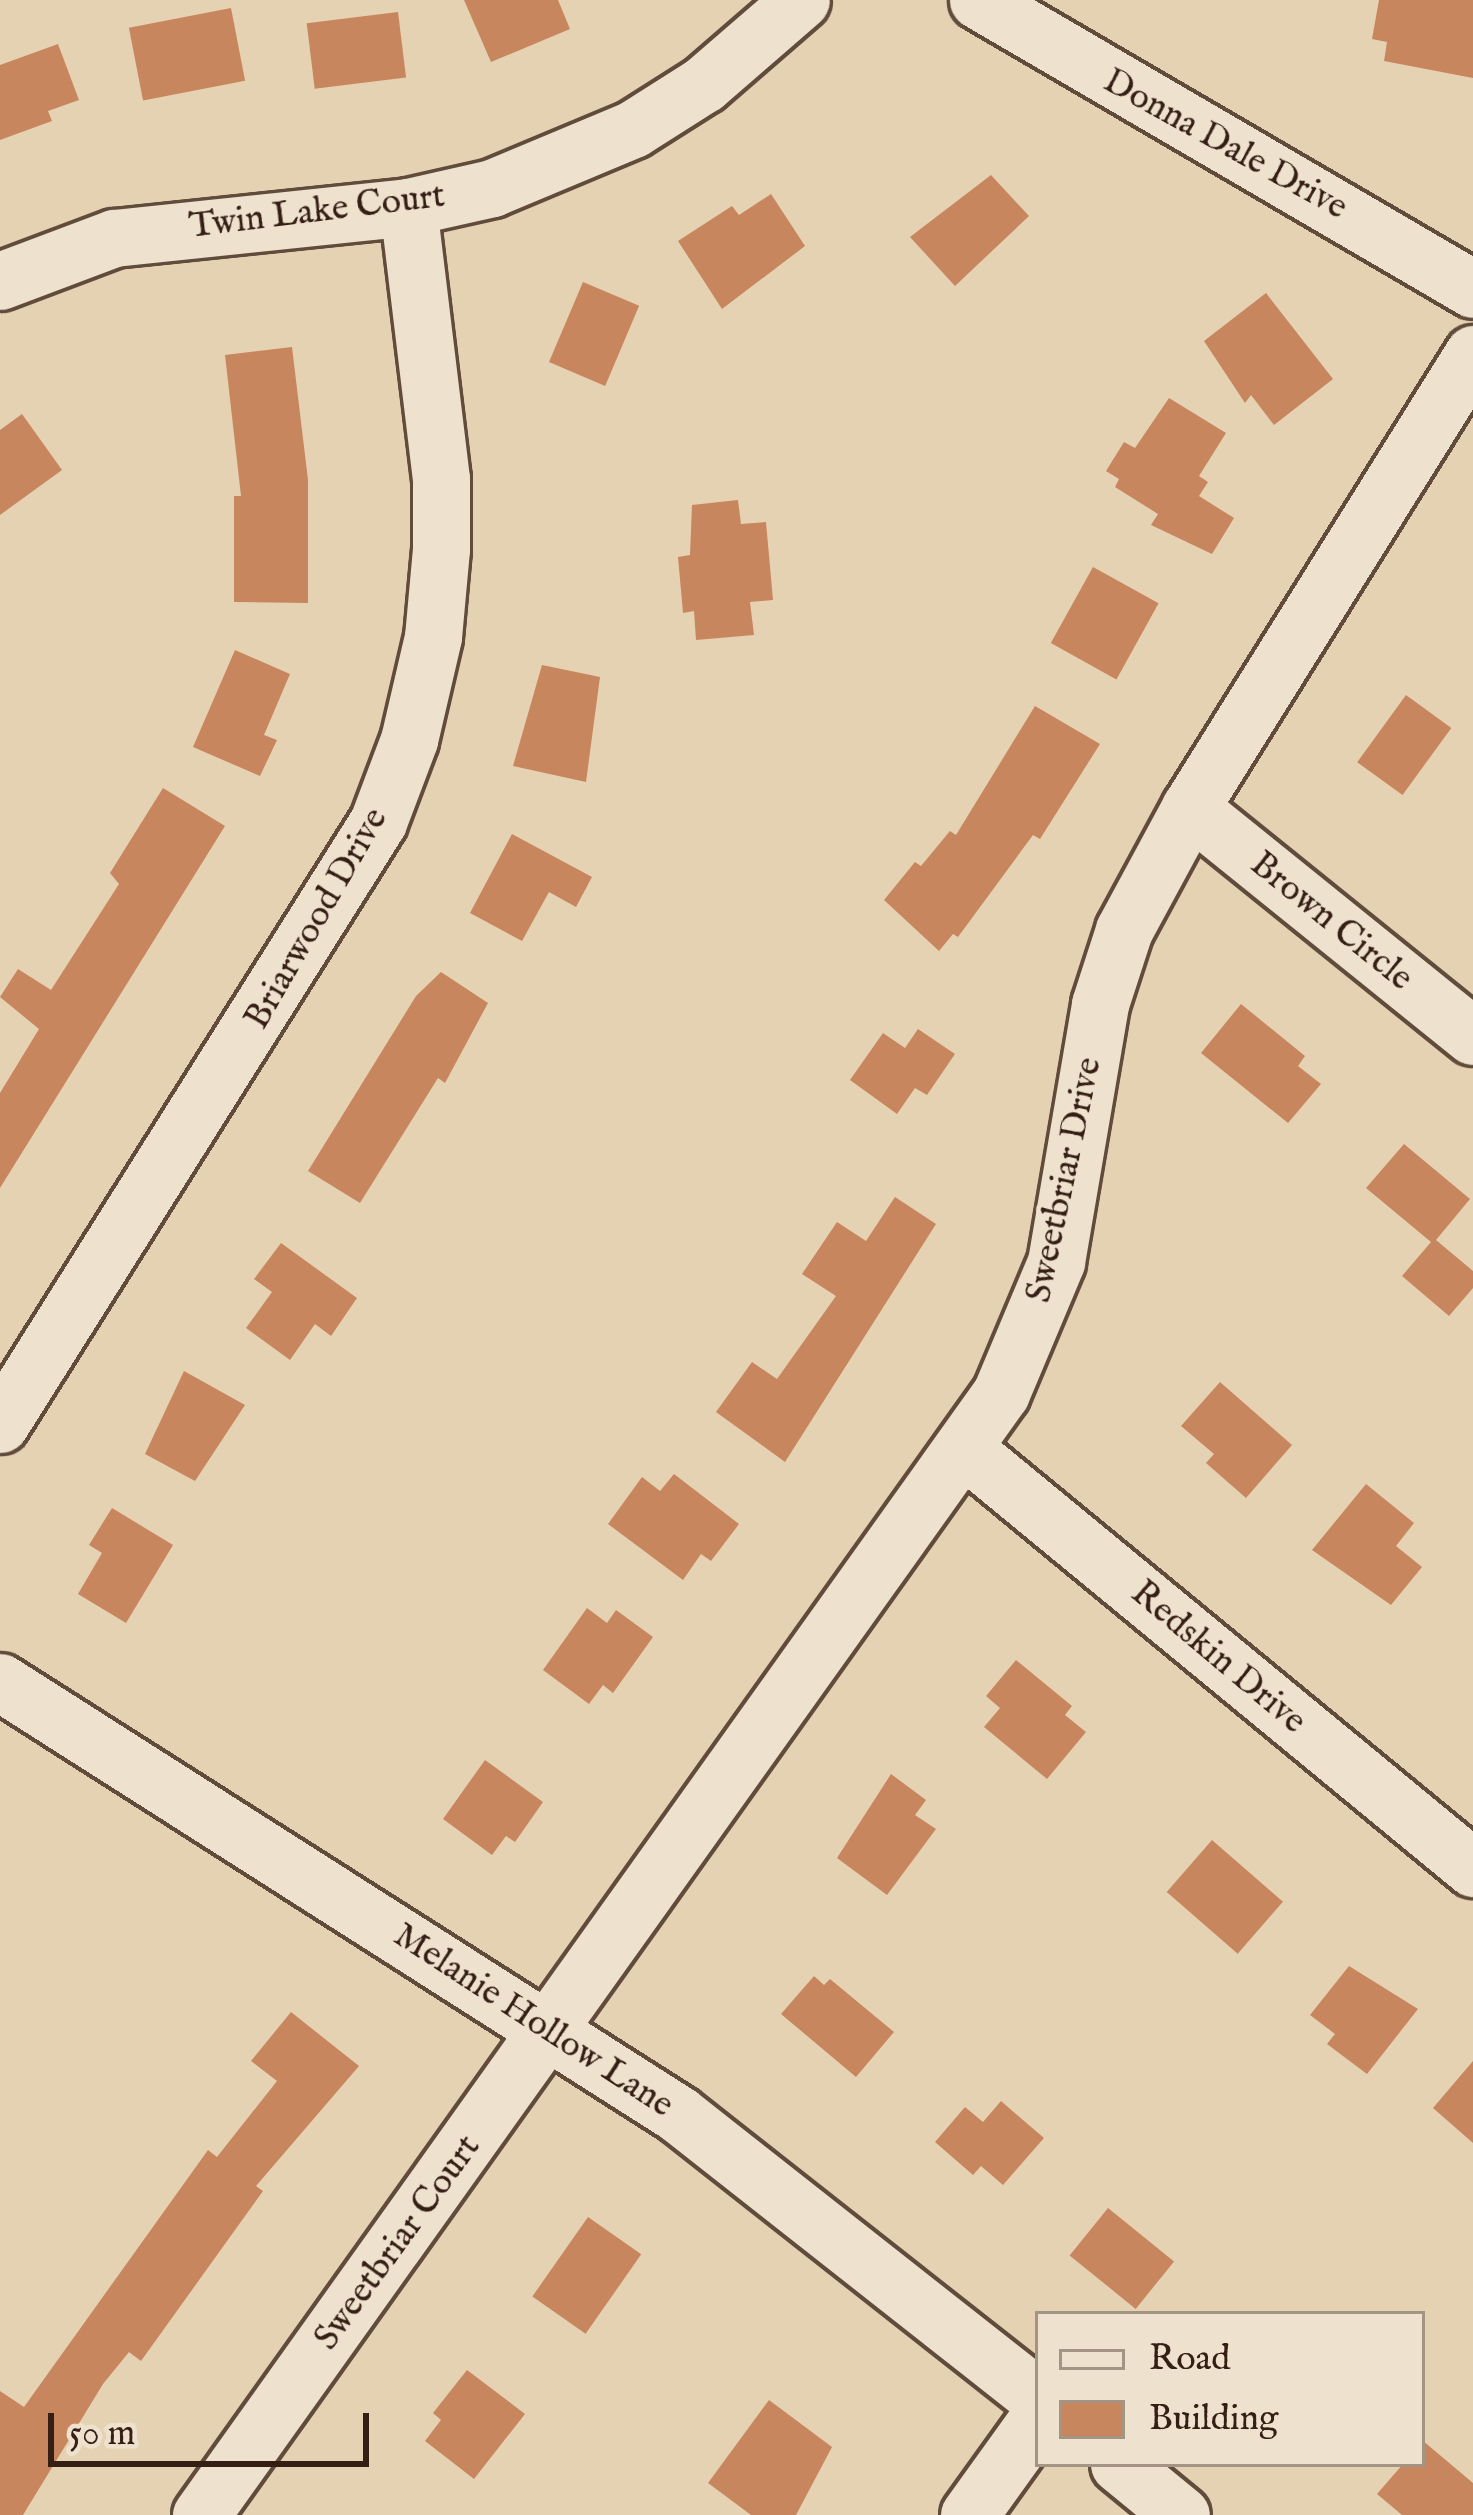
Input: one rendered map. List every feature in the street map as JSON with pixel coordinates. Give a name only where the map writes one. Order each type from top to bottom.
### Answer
[{"type":"street","name":"Twin Lake Court","points":[[0,280],[114,238],[408,207],[492,188],[633,129],[704,84],[801,0]]},
{"type":"street","name":"Donna Dale Drive","points":[[978,0],[1473,290]]},
{"type":"street","name":"Briarwood Drive","points":[[0,1424],[355,861],[409,740],[433,637],[441,526],[408,207]]},
{"type":"street","name":"Sweetbriar Drive","points":[[550,2027],[727,1767],[963,1448],[1033,1330],[1065,1220],[1100,1004],[1124,931],[1190,808],[1473,354]]},
{"type":"street","name":"Brown Circle","points":[[1190,808],[1473,1036]]},
{"type":"street","name":"Redskin Drive","points":[[963,1448],[1473,1868]]},
{"type":"street","name":"Melanie Hollow Lane","points":[[0,1682],[550,2027],[812,2213],[1035,2395]]},
{"type":"street","name":"Sweetbriar Court","points":[[201,2515],[550,2027]]},
{"type":"street","points":[[969,2515],[1035,2423]]},
{"type":"street","points":[[1123,2467],[1181,2515]]},
{"type":"building","points":[[464,0],[558,0],[570,29],[491,62]]},
{"type":"building","points":[[1379,0],[1473,0],[1473,78],[1384,61],[1387,42],[1372,39]]},
{"type":"building","points":[[231,8],[245,81],[143,100],[129,28]]},
{"type":"building","points":[[398,12],[406,78],[315,89],[307,23]]},
{"type":"building","points":[[58,44],[79,100],[48,111],[52,121],[0,140],[0,65]]},
{"type":"building","points":[[991,175],[1029,216],[955,286],[910,237]]},
{"type":"building","points":[[771,194],[805,246],[722,309],[678,241],[732,206],[739,215]]},
{"type":"building","points":[[583,282],[639,306],[605,386],[549,362]]},
{"type":"building","points":[[1266,293],[1333,379],[1274,425],[1251,395],[1245,403],[1204,341]]},
{"type":"building","points":[[292,347],[308,480],[308,603],[234,602],[234,496],[241,496],[225,355]]},
{"type":"building","points":[[1169,398],[1226,433],[1199,476],[1208,482],[1199,496],[1234,518],[1212,554],[1151,525],[1158,514],[1115,487],[1119,479],[1106,471],[1124,442],[1135,448]]},
{"type":"building","points":[[22,414],[62,470],[0,515],[0,430]]},
{"type":"building","points":[[738,500],[741,524],[766,522],[773,600],[750,602],[754,635],[696,640],[694,611],[683,613],[678,557],[690,555],[692,505]]},
{"type":"building","points":[[1093,567],[1159,603],[1116,679],[1051,643]]},
{"type":"building","points":[[235,650],[290,674],[264,735],[277,740],[260,776],[193,747]]},
{"type":"building","points":[[542,665],[600,677],[586,782],[513,766]]},
{"type":"building","points":[[1406,695],[1451,728],[1403,795],[1357,762]]},
{"type":"building","points":[[1035,706],[1100,744],[1040,839],[1033,835],[958,937],[953,934],[939,951],[884,900],[915,862],[921,866],[950,831],[956,835]]},
{"type":"building","points":[[163,788],[225,826],[0,1188],[0,1093],[39,1029],[0,997],[18,969],[51,990],[119,884],[110,873]]},
{"type":"building","points":[[512,834],[592,877],[576,907],[549,892],[522,941],[470,913]]},
{"type":"building","points":[[441,972],[488,1003],[445,1083],[438,1078],[360,1203],[308,1171],[416,996]]},
{"type":"building","points":[[1241,1004],[1305,1056],[1298,1066],[1321,1084],[1288,1123],[1201,1053]]},
{"type":"building","points":[[918,1029],[955,1054],[927,1095],[915,1088],[897,1114],[850,1080],[883,1033],[905,1048]]},
{"type":"building","points":[[1404,1144],[1470,1199],[1436,1240],[1473,1271],[1473,1288],[1449,1316],[1402,1276],[1431,1242],[1366,1188]]},
{"type":"building","points":[[895,1197],[936,1224],[785,1462],[716,1412],[752,1362],[777,1379],[836,1296],[802,1274],[837,1222],[866,1241]]},
{"type":"building","points":[[281,1243],[357,1298],[331,1336],[315,1324],[290,1360],[246,1328],[272,1292],[254,1279]]},
{"type":"building","points":[[184,1371],[245,1405],[195,1481],[145,1454]]},
{"type":"building","points":[[1220,1382],[1292,1445],[1246,1498],[1206,1463],[1214,1454],[1181,1426]]},
{"type":"building","points":[[674,1474],[739,1524],[711,1561],[701,1554],[683,1580],[608,1524],[642,1477],[660,1491]]},
{"type":"building","points":[[1366,1484],[1414,1523],[1396,1546],[1422,1567],[1391,1605],[1312,1550]]},
{"type":"building","points":[[112,1508],[173,1545],[126,1623],[78,1594],[102,1553],[89,1545]]},
{"type":"building","points":[[587,1608],[607,1623],[616,1610],[653,1637],[613,1693],[603,1685],[589,1704],[543,1670]]},
{"type":"building","points":[[1016,1660],[1072,1706],[1065,1715],[1086,1732],[1047,1779],[984,1727],[1000,1708],[986,1696]]},
{"type":"building","points":[[485,1760],[543,1802],[515,1842],[506,1836],[492,1855],[443,1819]]},
{"type":"building","points":[[891,1774],[926,1800],[915,1815],[936,1829],[887,1895],[837,1858]]},
{"type":"building","points":[[1212,1840],[1283,1902],[1238,1954],[1167,1892]]},
{"type":"building","points":[[1349,1966],[1418,2009],[1367,2074],[1327,2044],[1335,2034],[1310,2015]]},
{"type":"building","points":[[814,1976],[824,1985],[830,1979],[894,2032],[856,2077],[781,2014]]},
{"type":"building","points":[[291,2012],[359,2066],[256,2186],[263,2191],[141,2361],[129,2352],[103,2384],[23,2515],[0,2515],[0,2391],[24,2407],[208,2150],[217,2157],[277,2081],[251,2061]]},
{"type":"building","points":[[1473,2061],[1473,2143],[1433,2108]]},
{"type":"building","points":[[1001,2101],[1044,2138],[1003,2185],[981,2166],[973,2175],[935,2142],[965,2107],[983,2122]]},
{"type":"building","points":[[1108,2208],[1174,2261],[1136,2309],[1070,2255]]},
{"type":"building","points":[[588,2217],[641,2254],[586,2334],[532,2296]]},
{"type":"building","points":[[467,2370],[525,2414],[474,2479],[425,2441],[441,2420],[433,2413]]},
{"type":"building","points":[[769,2400],[832,2447],[796,2515],[751,2515],[708,2483]]},
{"type":"building","points":[[1425,2443],[1473,2483],[1473,2515],[1402,2515],[1377,2494],[1400,2467],[1425,2467]]}]
